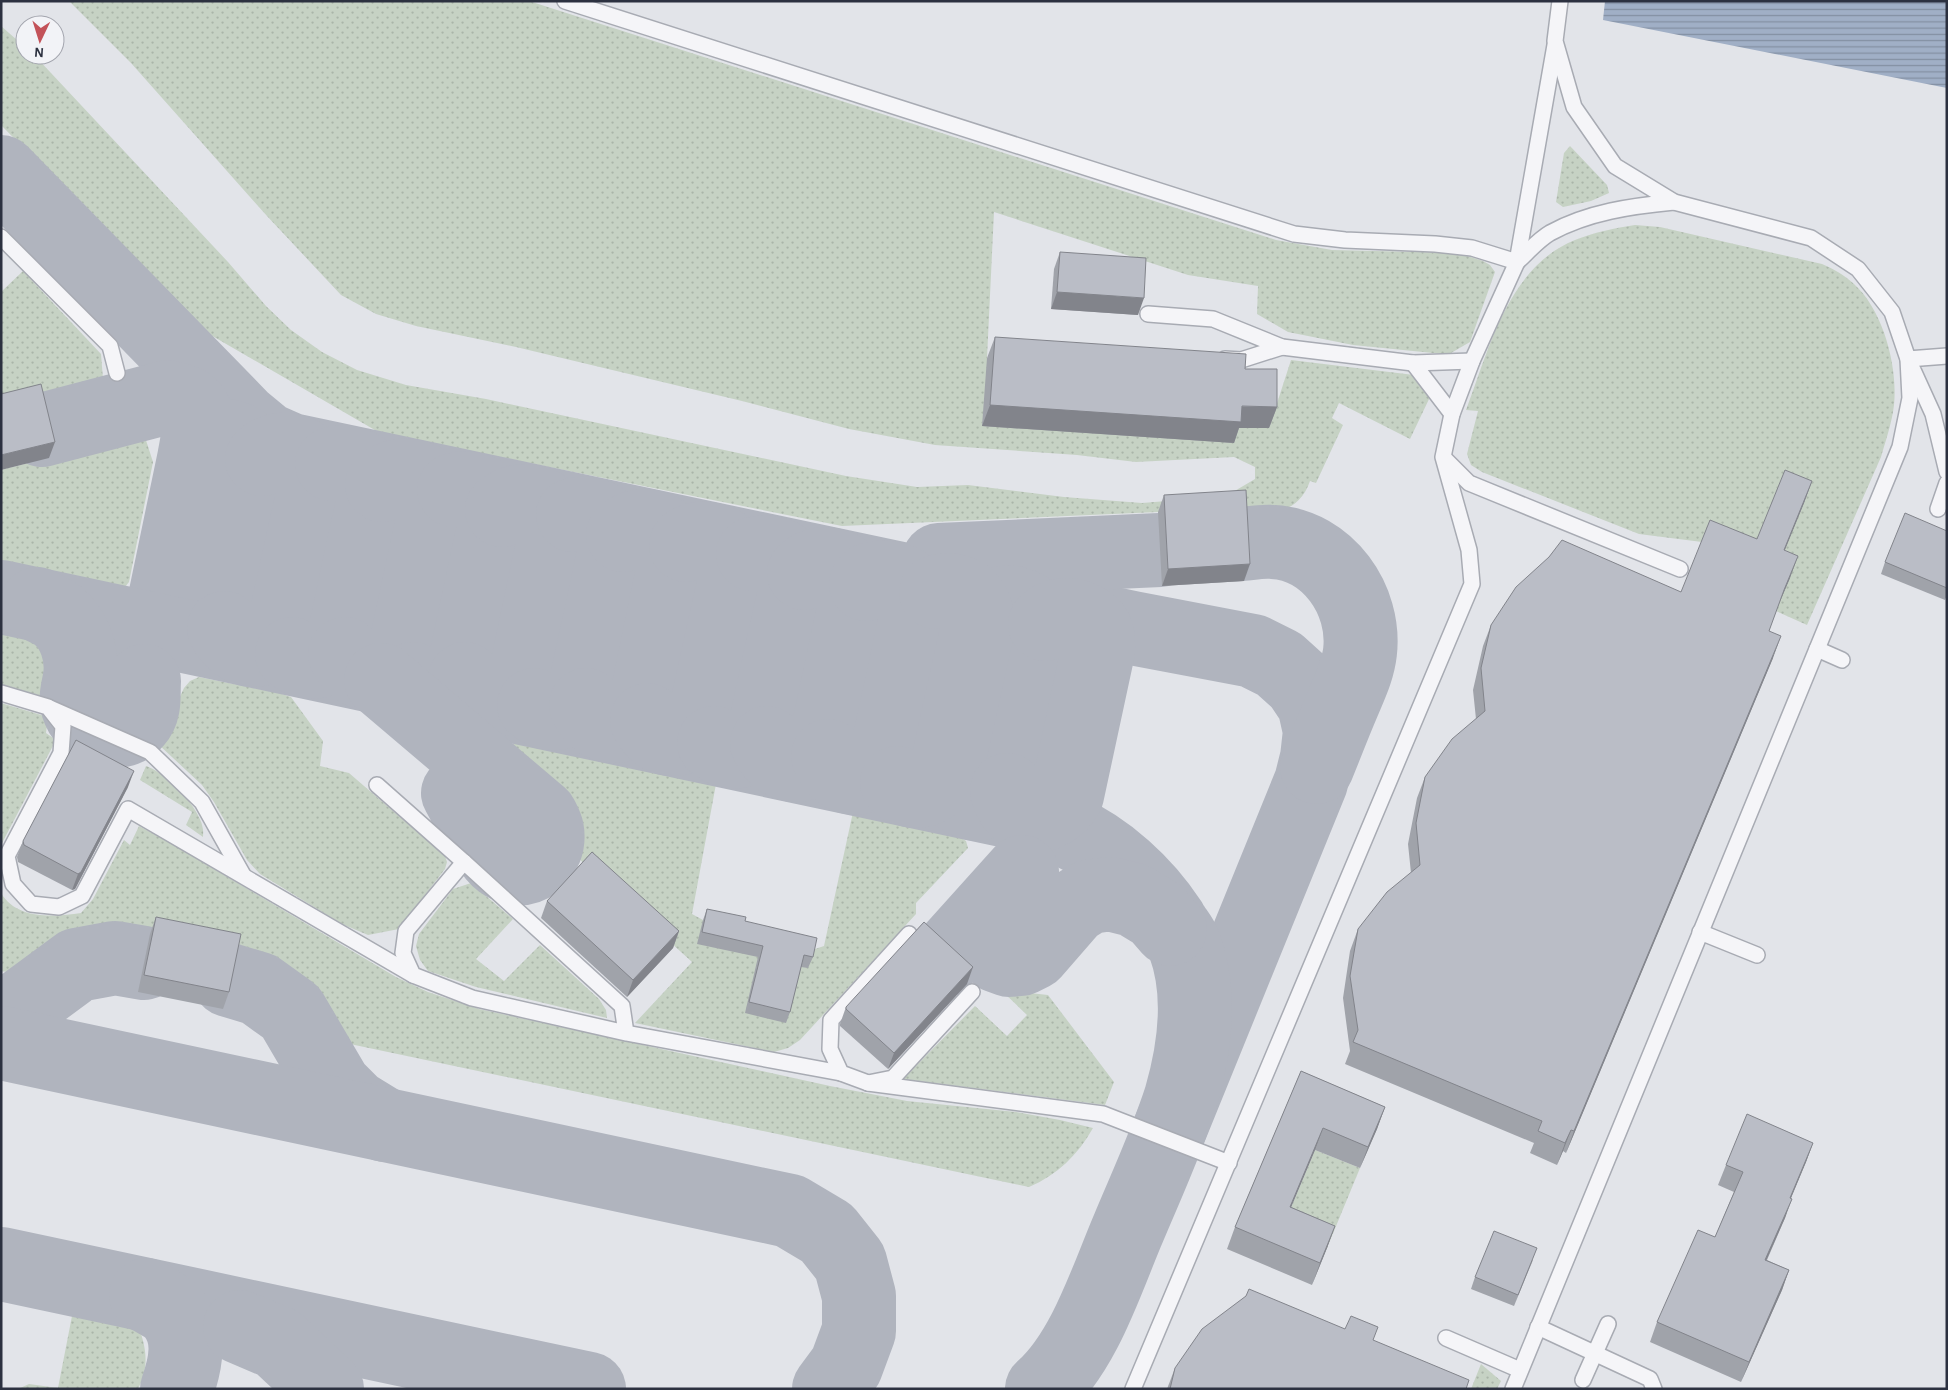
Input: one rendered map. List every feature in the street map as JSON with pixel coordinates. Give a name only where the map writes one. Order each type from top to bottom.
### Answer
[{"type":"lane","points":[[565,1],[1294,234],[1345,240],[1435,244],[1472,248],[1517,262]]},
{"type":"lane","points":[[1133,1389],[1472,584],[1469,550],[1443,457],[1452,414],[1472,361],[1517,262],[1555,41],[1560,1]]},
{"type":"lane","points":[[1555,41],[1574,107],[1615,166],[1674,202],[1811,238],[1858,268],[1892,312],[1908,360],[1933,414],[1947,472]]},
{"type":"lane","points":[[1517,262],[1549,234],[1588,217],[1628,206],[1674,202]]},
{"type":"lane","points":[[1,237],[110,346],[117,372]]},
{"type":"lane","points":[[1148,314],[1213,319],[1282,348],[1413,363],[1472,361]]},
{"type":"lane","points":[[1212,358],[1241,360],[1282,348]]},
{"type":"lane","points":[[1908,360],[1947,356]]},
{"type":"lane","points":[[1513,1389],[1900,447],[1910,398],[1908,360]]},
{"type":"lane","points":[[1413,363],[1452,414]]},
{"type":"lane","points":[[1443,457],[1469,483],[1680,569]]},
{"type":"lane","points":[[1938,509],[1947,482]]},
{"type":"lane","points":[[1816,649],[1842,660]]},
{"type":"lane","points":[[1,693],[48,707],[150,752],[202,802],[243,876]]},
{"type":"lane","points":[[48,707],[63,726],[61,753],[7,856],[13,884],[31,904],[58,907],[82,896],[128,809],[413,975],[472,998],[626,1033],[841,1073],[868,1083],[1103,1114],[1229,1163]]},
{"type":"lane","points":[[377,785],[622,1006],[626,1033]]},
{"type":"lane","points":[[413,975],[403,953],[406,931],[464,862]]},
{"type":"lane","points":[[1700,932],[1757,956]]},
{"type":"lane","points":[[841,1073],[830,1049],[831,1020],[909,934]]},
{"type":"lane","points":[[868,1083],[894,1078],[972,992]]},
{"type":"lane","points":[[1583,1380],[1608,1324]]},
{"type":"lane","points":[[1538,1328],[1650,1379],[1654,1389]]},
{"type":"lane","points":[[1446,1338],[1520,1370]]},
{"type":"green space","points":[[69,1],[529,1],[1276,240],[1332,250],[1458,253],[1483,261],[1490,265],[1495,272],[1470,342],[1451,353],[1353,345],[1288,332],[1257,314],[1258,286],[1188,275],[994,212],[987,358],[1236,409],[1269,428],[1291,360],[1414,375],[1430,397],[1410,439],[1339,403],[1332,418],[1343,425],[1316,483],[1310,481],[1302,497],[1290,507],[1258,516],[1158,512],[842,526],[380,433],[202,330],[1,125],[1,26],[15,38],[15,65],[43,65],[228,262],[266,306],[291,330],[322,352],[357,370],[406,385],[486,399],[846,476],[917,487],[968,485],[1064,497],[1142,503],[1204,498],[1233,492],[1255,479],[1255,467],[1234,457],[1136,462],[1077,455],[935,445],[849,429],[742,401],[516,347],[416,326],[376,314],[341,295],[267,216],[131,63]]},
{"type":"green space","points":[[1570,146],[1607,185],[1609,193],[1591,201],[1563,207],[1556,202],[1564,153]]},
{"type":"green space","points":[[1635,225],[1660,227],[1822,264],[1839,272],[1854,284],[1873,308],[1880,323],[1891,356],[1894,373],[1894,405],[1890,424],[1881,457],[1807,625],[1776,611],[1702,542],[1639,534],[1482,472],[1471,465],[1467,454],[1478,411],[1466,410],[1493,337],[1504,312],[1517,290],[1533,269],[1552,253],[1575,240]]},
{"type":"green space","points":[[23,271],[101,354],[103,379],[1,406],[1,292]]},
{"type":"green space","points":[[144,434],[153,462],[129,582],[121,592],[1,567],[1,470]]},
{"type":"green space","points":[[1,632],[20,636],[49,647],[48,698],[1,684]]},
{"type":"green space","points":[[199,677],[291,697],[323,741],[320,766],[349,773],[445,856],[447,862],[445,869],[399,929],[368,935],[342,924],[260,874],[247,860],[214,802],[202,785],[158,744],[184,688],[190,681]]},
{"type":"green space","points":[[1,703],[48,717],[46,733],[56,740],[1,845]]},
{"type":"green space","points":[[526,741],[716,784],[692,914],[703,920],[804,947],[815,949],[824,946],[853,812],[957,835],[966,841],[968,848],[916,903],[916,914],[800,1040],[788,1048],[774,1052],[635,1023],[692,962],[577,857],[581,845],[579,829],[511,767],[509,751],[514,743]]},
{"type":"green space","points":[[146,766],[155,770],[175,785],[193,806],[203,828],[203,837],[186,825],[192,812],[140,780]]},
{"type":"green space","points":[[139,826],[396,977],[428,992],[479,1009],[830,1086],[907,1101],[1016,1112],[1093,1128],[1081,1147],[1066,1163],[1049,1177],[1029,1187],[350,1044],[309,986],[290,970],[268,959],[235,951],[120,927],[99,927],[79,931],[7,972],[1,971],[1,893],[16,908],[37,915],[81,913],[93,899],[124,840],[130,845]]},
{"type":"green space","points":[[471,883],[513,919],[476,959],[504,981],[540,945],[599,999],[606,1010],[607,1018],[476,987],[428,971],[420,960],[416,946],[419,934],[453,889]]},
{"type":"green space","points":[[1001,990],[1048,995],[1114,1082],[1105,1105],[903,1079],[975,1006],[1007,1036],[1027,1015]]},
{"type":"green space","points":[[1315,1150],[1360,1168],[1327,1248],[1282,1229]]},
{"type":"green space","points":[[72,1316],[139,1328],[146,1359],[144,1374],[138,1389],[18,1389],[29,1384],[58,1388]]},
{"type":"green space","points":[[1481,1364],[1501,1381],[1497,1389],[1471,1389]]},
{"type":"water","points":[[1605,1],[1947,1],[1947,88],[1603,20]]},
{"type":"building","points":[[1060,252],[1146,258],[1144,298],[1057,292]]},
{"type":"building","points":[[995,337],[1246,354],[1245,369],[1277,369],[1277,407],[1242,406],[1241,422],[990,405]]},
{"type":"building","points":[[41,384],[55,442],[1,455],[1,394]]},
{"type":"building","points":[[1785,470],[1812,481],[1784,550],[1798,556],[1769,631],[1781,636],[1574,1131],[1571,1130],[1565,1143],[1538,1131],[1542,1121],[1353,1042],[1358,1030],[1350,976],[1358,929],[1387,892],[1420,865],[1416,823],[1425,777],[1452,739],[1485,711],[1481,668],[1491,625],[1516,587],[1549,557],[1562,540],[1681,592],[1710,520],[1757,539]]},
{"type":"building","points":[[1246,490],[1250,564],[1168,569],[1164,495]]},
{"type":"building","points":[[1905,513],[1947,531],[1947,588],[1885,562]]},
{"type":"building","points":[[76,740],[134,771],[81,872],[78,874],[24,845],[23,841]]},
{"type":"building","points":[[592,852],[679,931],[633,980],[547,901]]},
{"type":"building","points":[[707,909],[746,917],[745,921],[817,938],[813,957],[804,955],[790,1012],[749,1002],[763,946],[702,932]]},
{"type":"building","points":[[156,917],[241,934],[229,992],[144,975]]},
{"type":"building","points":[[924,922],[973,967],[894,1053],[846,1007]]},
{"type":"building","points":[[1301,1071],[1385,1107],[1368,1147],[1323,1128],[1290,1207],[1335,1226],[1320,1263],[1235,1227]]},
{"type":"building","points":[[1747,1114],[1813,1143],[1790,1198],[1792,1199],[1765,1260],[1789,1270],[1749,1362],[1657,1322],[1698,1230],[1715,1237],[1743,1172],[1726,1165]]},
{"type":"building","points":[[1494,1231],[1537,1248],[1518,1295],[1475,1277]]},
{"type":"building","points":[[1249,1289],[1345,1329],[1351,1316],[1378,1327],[1373,1340],[1469,1380],[1466,1389],[1170,1389],[1175,1368],[1202,1329],[1246,1296]]},
{"type":"taxiway","points":[[1,172],[243,420],[266,439],[291,450],[1132,628],[1253,651],[1279,664],[1300,683],[1314,704],[1320,731],[1317,758],[1311,782],[1167,1136]]},
{"type":"taxiway","points":[[42,430],[168,397],[187,403],[193,408],[196,415],[198,437],[194,459],[199,449],[212,437],[230,437],[250,449],[253,455],[254,472],[223,616],[215,627],[199,636],[180,633],[170,626],[165,616],[164,603],[194,459]]},
{"type":"taxiway","points":[[224,628],[237,644],[253,650],[269,645],[283,630],[315,486],[314,474],[311,463],[294,451],[273,451],[262,459]]},
{"type":"taxiway","points":[[292,654],[306,661],[320,661],[333,654],[343,642],[374,498],[374,489],[371,481],[363,469],[349,463],[332,464]]},
{"type":"taxiway","points":[[345,654],[358,670],[374,675],[390,670],[398,664],[404,655],[435,510],[435,498],[429,485],[416,477],[394,477],[382,485]]},
{"type":"taxiway","points":[[413,679],[427,687],[441,687],[454,680],[464,668],[495,523],[495,514],[493,506],[484,494],[471,489],[454,490]]},
{"type":"taxiway","points":[[465,679],[471,689],[478,695],[485,699],[493,700],[502,699],[510,695],[524,681],[555,536],[555,526],[548,510],[536,503],[521,501],[502,510]]},
{"type":"taxiway","points":[[534,705],[548,713],[562,712],[580,700],[584,693],[615,549],[613,532],[604,520],[591,515],[573,515]]},
{"type":"taxiway","points":[[586,705],[592,715],[599,721],[606,725],[614,726],[630,721],[645,706],[676,555],[671,539],[654,527],[641,526],[623,535]]},
{"type":"taxiway","points":[[647,720],[659,735],[675,739],[691,733],[704,719],[736,575],[736,564],[733,554],[729,549],[711,539],[697,539],[686,545]]},
{"type":"taxiway","points":[[1242,544],[1273,542],[1293,545],[1311,553],[1326,564],[1339,579],[1350,595],[1357,613],[1360,632],[1360,652],[1357,665],[1317,767]]},
{"type":"taxiway","points":[[939,560],[1160,550]]},
{"type":"taxiway","points":[[714,743],[728,751],[742,751],[754,744],[764,732],[796,587],[793,570],[784,558],[770,553],[753,554]]},
{"type":"taxiway","points":[[767,743],[779,759],[795,765],[811,760],[819,754],[825,745],[856,600],[856,589],[854,580],[842,568],[822,564],[804,573]]},
{"type":"taxiway","points":[[828,756],[840,773],[856,778],[872,772],[886,757],[917,613],[917,603],[910,588],[898,580],[889,578],[871,579],[866,584]]},
{"type":"taxiway","points":[[897,783],[910,790],[924,790],[937,783],[946,771],[978,627],[976,610],[967,597],[954,591],[936,592]]},
{"type":"taxiway","points":[[1,597],[1031,816],[1082,838],[1111,857],[1149,893],[1183,941],[1190,962],[1193,981],[1195,1001],[1193,1040],[1181,1097],[1163,1146],[1103,1291],[1071,1355],[1042,1389]]},
{"type":"taxiway","points":[[37,604],[57,615],[73,635],[79,651],[81,669],[77,704],[81,714],[92,725],[107,731],[123,730],[130,727],[141,712],[144,681]]},
{"type":"taxiway","points":[[948,781],[961,798],[976,804],[985,803],[993,799],[1007,783],[1038,638],[1038,626],[1032,612],[1019,604],[997,604],[985,612]]},
{"type":"taxiway","points":[[1007,790],[1011,801],[1017,809],[1025,814],[1034,816],[1052,811],[1067,795],[1098,651],[1098,639],[1094,628],[1077,616],[1063,615],[1045,624]]},
{"type":"taxiway","points":[[381,680],[541,816],[547,828],[547,840],[541,857],[527,867],[510,867],[501,862],[483,840],[458,793]]},
{"type":"taxiway","points":[[942,961],[1022,872],[984,921],[982,935],[988,946],[998,956],[1009,960],[1021,959],[1033,953],[1073,907],[1089,897],[1110,894],[1134,900],[1157,914],[1170,929]]},
{"type":"taxiway","points":[[1,1021],[77,965],[115,958],[144,963]]},
{"type":"taxiway","points":[[229,980],[259,989],[291,1012],[335,1087],[354,1106],[385,1125]]},
{"type":"taxiway","points":[[1,1043],[790,1211],[827,1233],[850,1262],[859,1296],[859,1331],[846,1366],[829,1389]]},
{"type":"taxiway","points":[[1,1264],[589,1389]]},
{"type":"taxiway","points":[[146,1295],[170,1310],[183,1331],[185,1360],[177,1389]]},
{"type":"taxiway","points":[[240,1327],[278,1343],[327,1389]]}]
